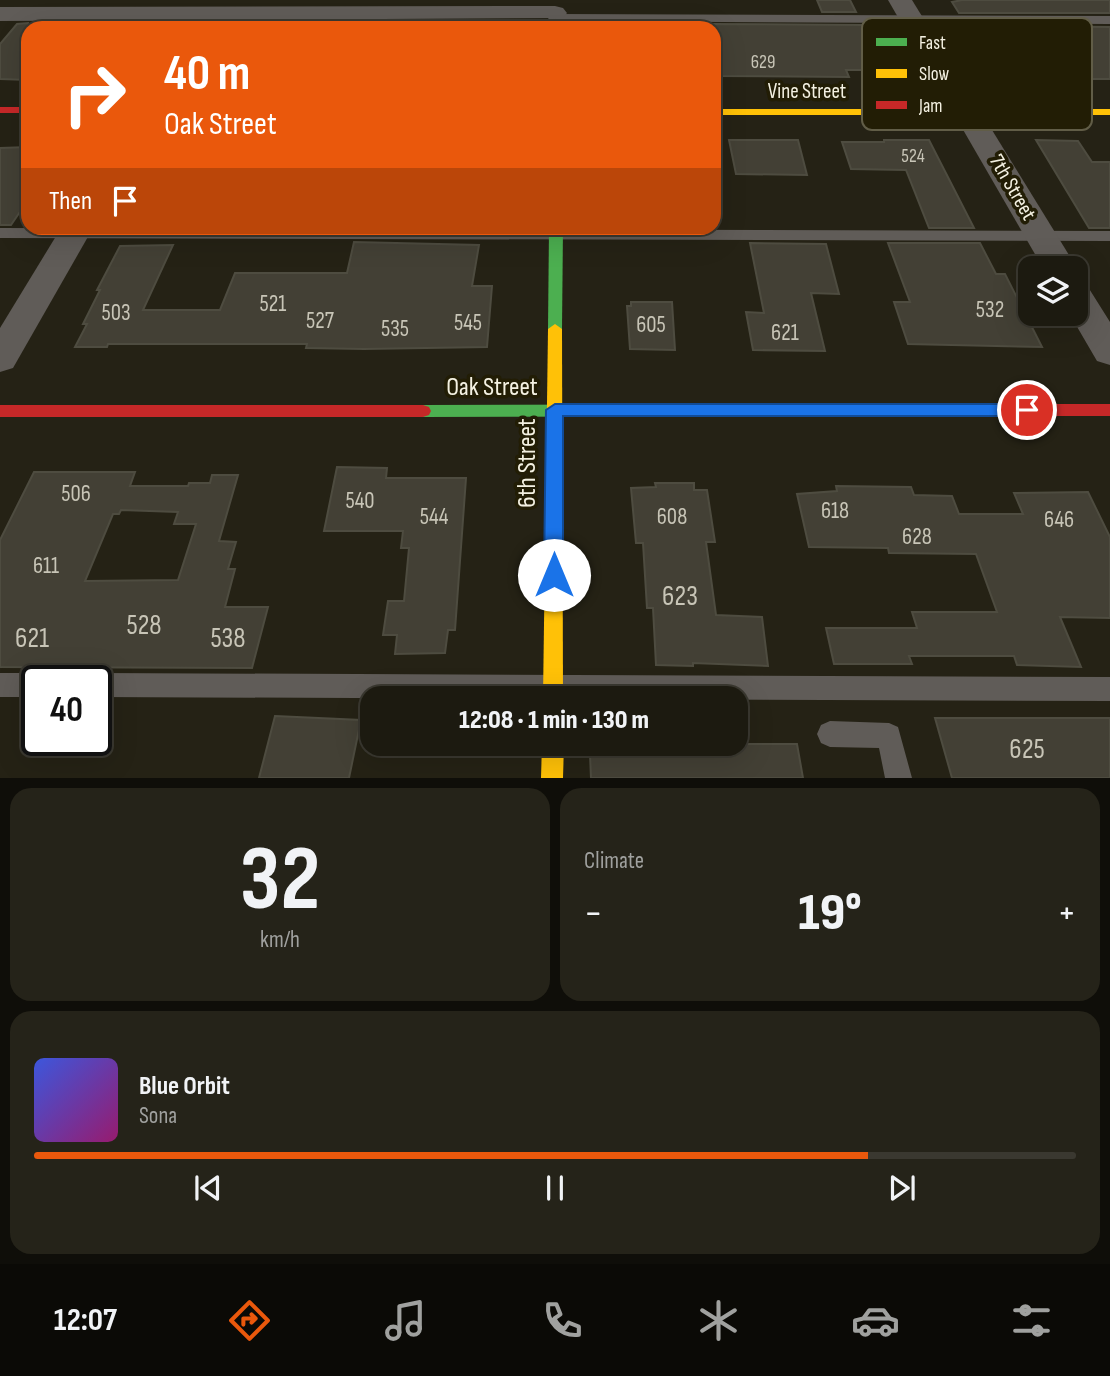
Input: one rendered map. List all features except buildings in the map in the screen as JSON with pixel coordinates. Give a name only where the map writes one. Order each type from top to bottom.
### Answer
[{"type":"street","points":[[0,14],[201,21],[555,15]]},
{"type":"street","points":[[0,110],[21,110]]},
{"type":"street","name":"Vine Street","points":[[721,112],[862,111]]},
{"type":"street","name":"Vine Street","points":[[1092,112],[1110,112]]},
{"type":"street","name":"7th Street","points":[[980,130],[1053,256]]},
{"type":"street","points":[[0,359],[73,235]]},
{"type":"street","name":"6th Street","points":[[553,686],[556,235]]},
{"type":"street","points":[[1088,315],[1110,352]]},
{"type":"street","name":"Oak Street","points":[[0,411],[1110,410]]},
{"type":"street","points":[[552,778],[553,756]]},
{"type":"lane","points":[[555,15],[906,10],[1069,18]]},
{"type":"lane","points":[[1092,19],[1110,20]]},
{"type":"lane","points":[[0,233],[21,232]]},
{"type":"lane","points":[[721,232],[1110,236]]},
{"type":"lane","points":[[0,685],[21,685]]},
{"type":"lane","points":[[112,685],[360,689]]},
{"type":"lane","points":[[748,691],[1110,689]]},
{"type":"lane","points":[[830,734],[889,736],[899,778]]},
{"type":"traffic: fast","points":[[555,329],[556,235]]},
{"type":"traffic: fast","points":[[423,411],[822,410]]},
{"type":"traffic: slow","points":[[721,112],[862,112]]},
{"type":"traffic: slow","points":[[1092,112],[1110,112]]},
{"type":"traffic: slow","points":[[553,686],[555,329]]},
{"type":"traffic: slow","points":[[552,778],[553,756]]},
{"type":"traffic: jam","points":[[0,110],[21,110]]},
{"type":"traffic: jam","points":[[822,410],[1110,410]]},
{"type":"traffic: jam","points":[[0,411],[423,411]]},
{"type":"route","points":[[554,575],[555,410],[1027,410]]}]
